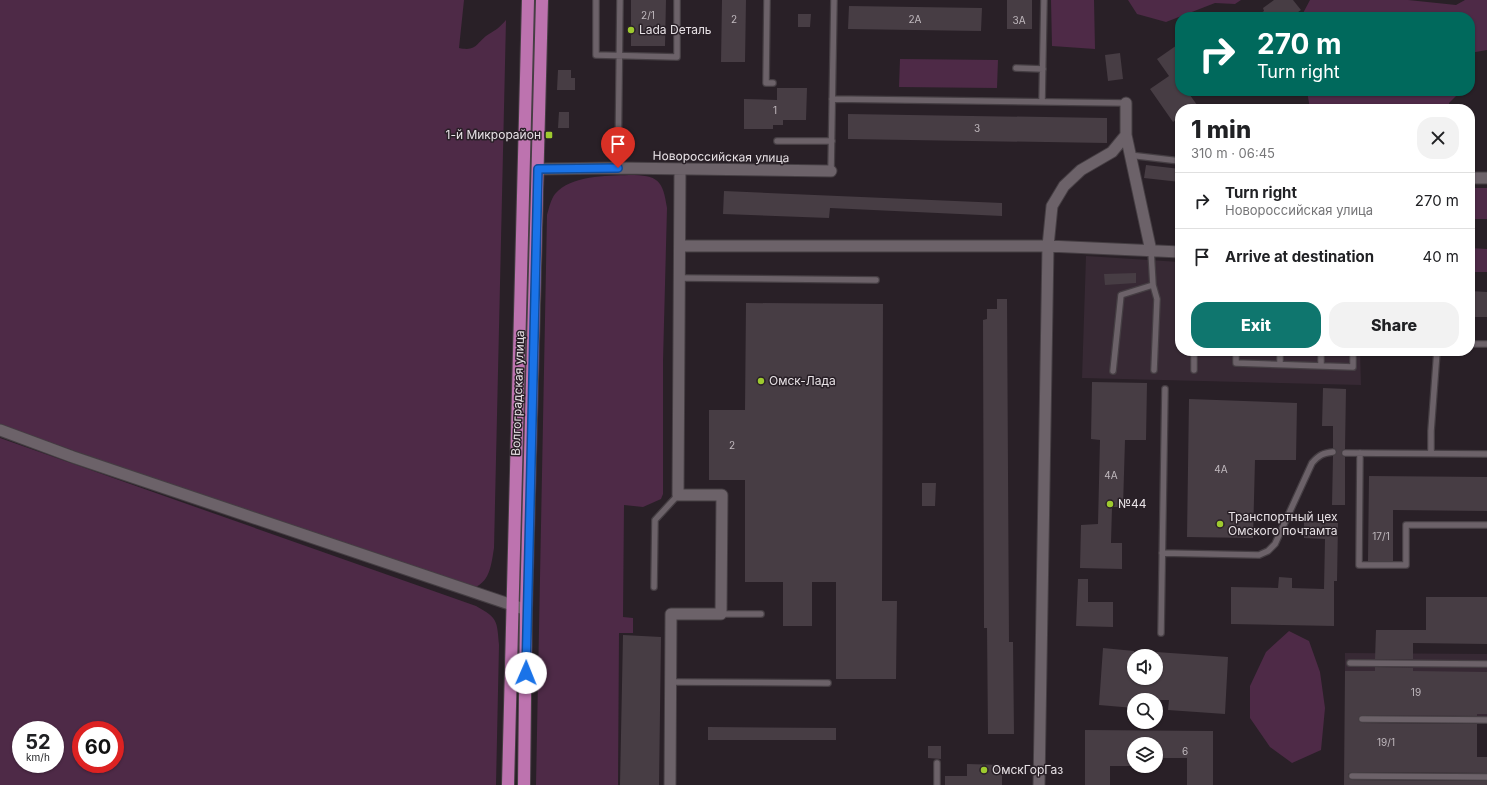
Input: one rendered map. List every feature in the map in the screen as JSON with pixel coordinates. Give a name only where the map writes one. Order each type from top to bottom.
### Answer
[{"type":"main road","name":"Волгоградская улица","points":[[508,785],[528,0]]},
{"type":"main road","name":"Волгоградская улица","points":[[524,785],[526,609],[542,0]]},
{"type":"street","points":[[1126,103],[1126,135],[1129,154],[1150,251]]},
{"type":"street","points":[[1039,785],[1048,246],[1052,206],[1064,186],[1081,170],[1112,152],[1126,135]]},
{"type":"street","name":"Новороссийская улица","points":[[538,169],[618,168],[831,171]]},
{"type":"street","points":[[670,785],[671,614],[721,614],[722,495],[678,495],[680,170]]},
{"type":"street","points":[[1475,178],[1487,178]]},
{"type":"street","points":[[680,246],[1048,246],[1175,252]]},
{"type":"street","points":[[0,430],[74,457],[512,607],[526,609]]},
{"type":"lane","points":[[596,0],[596,55],[677,57],[677,0]]},
{"type":"lane","points":[[618,168],[620,0]]},
{"type":"lane","points":[[767,0],[766,83],[773,83]]},
{"type":"lane","points":[[831,171],[834,0]]},
{"type":"lane","points":[[1042,102],[1044,0]]},
{"type":"lane","points":[[1016,68],[1043,69]]},
{"type":"lane","points":[[832,99],[1126,103]]},
{"type":"lane","points":[[777,141],[832,142]]},
{"type":"lane","points":[[1129,154],[1175,160]]},
{"type":"lane","points":[[1150,251],[1153,285],[1157,299],[1154,370]]},
{"type":"lane","points":[[680,278],[876,280]]},
{"type":"lane","points":[[1113,371],[1121,295],[1153,285]]},
{"type":"lane","points":[[1475,344],[1487,344]]},
{"type":"lane","points":[[1194,356],[1194,370]]},
{"type":"lane","points":[[1236,356],[1236,363],[1353,367],[1354,356]]},
{"type":"lane","points":[[1280,356],[1280,364]]},
{"type":"lane","points":[[1321,356],[1321,366]]},
{"type":"lane","points":[[1431,453],[1431,431],[1437,356]]},
{"type":"lane","points":[[1160,633],[1165,389]]},
{"type":"lane","points":[[1162,553],[1259,555],[1268,551],[1275,544],[1312,463],[1319,456],[1325,453],[1333,452]]},
{"type":"lane","points":[[1345,453],[1487,454]]},
{"type":"lane","points":[[1360,453],[1359,565],[1406,565],[1406,524],[1487,525]]},
{"type":"lane","points":[[654,587],[655,520],[678,495]]},
{"type":"lane","points":[[721,614],[761,614]]},
{"type":"lane","points":[[1350,663],[1487,664]]},
{"type":"lane","points":[[670,682],[828,683]]},
{"type":"lane","points":[[1362,719],[1487,720]]},
{"type":"lane","points":[[937,763],[937,785]]},
{"type":"lane","points":[[1352,776],[1487,777]]},
{"type":"shaded area","points":[[0,0],[464,0],[459,48],[465,49],[470,49],[476,46],[506,20],[494,548],[488,573],[482,583],[471,589],[0,425]]},
{"type":"shaded area","points":[[1051,0],[1094,0],[1095,49],[1052,46]]},
{"type":"shaded area","points":[[1128,0],[1241,0],[1235,4],[1215,3],[1192,12],[1175,12],[1175,19],[1166,22],[1137,14]]},
{"type":"shaded area","points":[[1310,0],[1408,0],[1456,5],[1465,0],[1487,0],[1487,50],[1475,52],[1475,12],[1304,12]]},
{"type":"shaded area","points":[[900,59],[998,60],[997,88],[899,87]]},
{"type":"shaded area","points":[[1308,96],[1456,96],[1449,104],[1309,104]]},
{"type":"shaded area","points":[[629,175],[647,176],[657,181],[661,185],[667,208],[663,361],[663,494],[661,499],[643,507],[624,505],[623,617],[633,618],[633,633],[619,633],[618,785],[536,785],[547,215],[551,201],[555,194],[570,183],[589,178]]},
{"type":"shaded area","points":[[1475,188],[1487,188],[1487,219],[1475,219]]},
{"type":"shaded area","points":[[1475,248],[1487,249],[1487,272],[1475,272]]},
{"type":"shaded area","points":[[1086,256],[1175,262],[1175,356],[1360,356],[1361,385],[1082,378]]},
{"type":"shaded area","points":[[0,438],[476,606],[489,614],[497,625],[499,645],[496,785],[0,785]]},
{"type":"shaded area","points":[[1289,631],[1309,641],[1320,672],[1325,708],[1321,750],[1292,763],[1270,747],[1250,718],[1250,686],[1266,652]]},
{"type":"shaded area","points":[[1345,653],[1487,654],[1487,723],[1345,722]]},
{"type":"building","points":[[631,0],[666,0],[665,46],[631,46]]},
{"type":"building","points":[[722,0],[746,0],[745,62],[721,62]]},
{"type":"building","points":[[1007,0],[1032,0],[1032,29],[1007,29]]},
{"type":"building","points":[[1274,0],[1293,0],[1301,10],[1298,12],[1262,12],[1264,11],[1263,8]]},
{"type":"building","points":[[849,6],[982,8],[981,31],[848,29]]},
{"type":"building","points":[[798,14],[811,14],[810,27],[798,27]]},
{"type":"building","points":[[1175,46],[1175,96],[1191,96],[1196,104],[1175,104],[1175,121],[1173,122],[1150,89],[1169,76],[1157,59]]},
{"type":"building","points":[[1120,53],[1123,79],[1108,81],[1105,55]]},
{"type":"building","points":[[558,70],[571,70],[571,78],[575,78],[575,90],[557,90]]},
{"type":"building","points":[[777,88],[807,88],[806,120],[783,120],[783,125],[773,125],[773,129],[744,129],[744,99],[777,100]]},
{"type":"building","points":[[559,112],[569,112],[569,128],[558,128]]},
{"type":"building","points":[[848,114],[1107,118],[1107,143],[848,139]]},
{"type":"building","points":[[1146,165],[1175,168],[1175,181],[1144,178]]},
{"type":"building","points":[[724,191],[1002,203],[1002,216],[830,208],[829,218],[723,214]]},
{"type":"building","points":[[1136,273],[1136,283],[1105,285],[1104,274]]},
{"type":"building","points":[[1475,291],[1487,292],[1487,317],[1475,317]]},
{"type":"building","points":[[997,299],[1007,299],[1009,642],[1013,642],[1014,734],[988,734],[987,628],[984,628],[983,320],[987,319],[987,309],[997,309]]},
{"type":"building","points":[[746,303],[883,304],[882,601],[897,601],[896,679],[836,679],[836,582],[812,582],[812,626],[783,626],[783,582],[745,582],[745,480],[709,480],[709,410],[745,410]]},
{"type":"building","points":[[1092,382],[1147,383],[1146,440],[1125,440],[1123,507],[1112,507],[1111,543],[1122,543],[1122,569],[1080,568],[1081,525],[1098,524],[1100,440],[1091,439]]},
{"type":"building","points":[[1323,388],[1346,389],[1345,449],[1341,453],[1345,457],[1345,505],[1332,505],[1333,456],[1337,452],[1333,448],[1333,426],[1322,426]]},
{"type":"building","points":[[1189,399],[1297,403],[1296,460],[1255,460],[1253,538],[1187,537]]},
{"type":"building","points":[[1369,476],[1487,477],[1487,511],[1393,510],[1393,561],[1368,561]]},
{"type":"building","points":[[922,483],[936,483],[935,506],[922,506]]},
{"type":"building","points":[[1304,522],[1338,523],[1337,581],[1334,581],[1334,626],[1231,624],[1231,587],[1278,588],[1279,577],[1292,578],[1292,588],[1324,589],[1325,539],[1304,538]]},
{"type":"building","points":[[1078,579],[1088,579],[1088,602],[1113,602],[1113,627],[1076,626]]},
{"type":"building","points":[[1426,597],[1487,597],[1487,644],[1413,643],[1413,659],[1375,659],[1376,630],[1426,630]]},
{"type":"building","points":[[623,635],[661,637],[659,785],[620,785]]},
{"type":"building","points":[[1103,648],[1127,650],[1127,685],[1163,685],[1163,652],[1228,657],[1225,714],[1168,710],[1169,700],[1163,700],[1163,693],[1127,693],[1127,707],[1099,705]]},
{"type":"building","points":[[1375,667],[1413,668],[1413,671],[1487,672],[1487,714],[1477,714],[1477,716],[1362,715],[1358,719],[1362,723],[1477,724],[1477,757],[1487,757],[1487,773],[1352,772],[1348,774],[1349,778],[1352,780],[1487,781],[1487,785],[1344,785],[1345,671],[1375,671]]},
{"type":"building","points":[[708,727],[836,728],[836,740],[708,740]]},
{"type":"building","points":[[1085,730],[1213,731],[1213,785],[1187,785],[1187,758],[1163,758],[1163,737],[1127,737],[1127,766],[1110,766],[1110,785],[1085,785]]},
{"type":"building","points":[[928,746],[941,746],[941,759],[928,758]]},
{"type":"building","name":"ОмскГорГаз","points":[[967,764],[1002,765],[1002,785],[945,785],[945,776],[967,776]]},
{"type":"place","name":"Lada Dеталь","points":[[631,30]]},
{"type":"place","name":"1-й Микрорайон","points":[[549,135]]},
{"type":"place","name":"Омск-Лада","points":[[761,381]]},
{"type":"place","name":"№44","points":[[1110,504]]},
{"type":"place","name":"Транспортный цех Омского почтамта","points":[[1220,524]]},
{"type":"place","name":"ОмскГорГаз","points":[[984,770]]},
{"type":"route","points":[[526,673],[527,578],[538,169],[618,168]]}]
